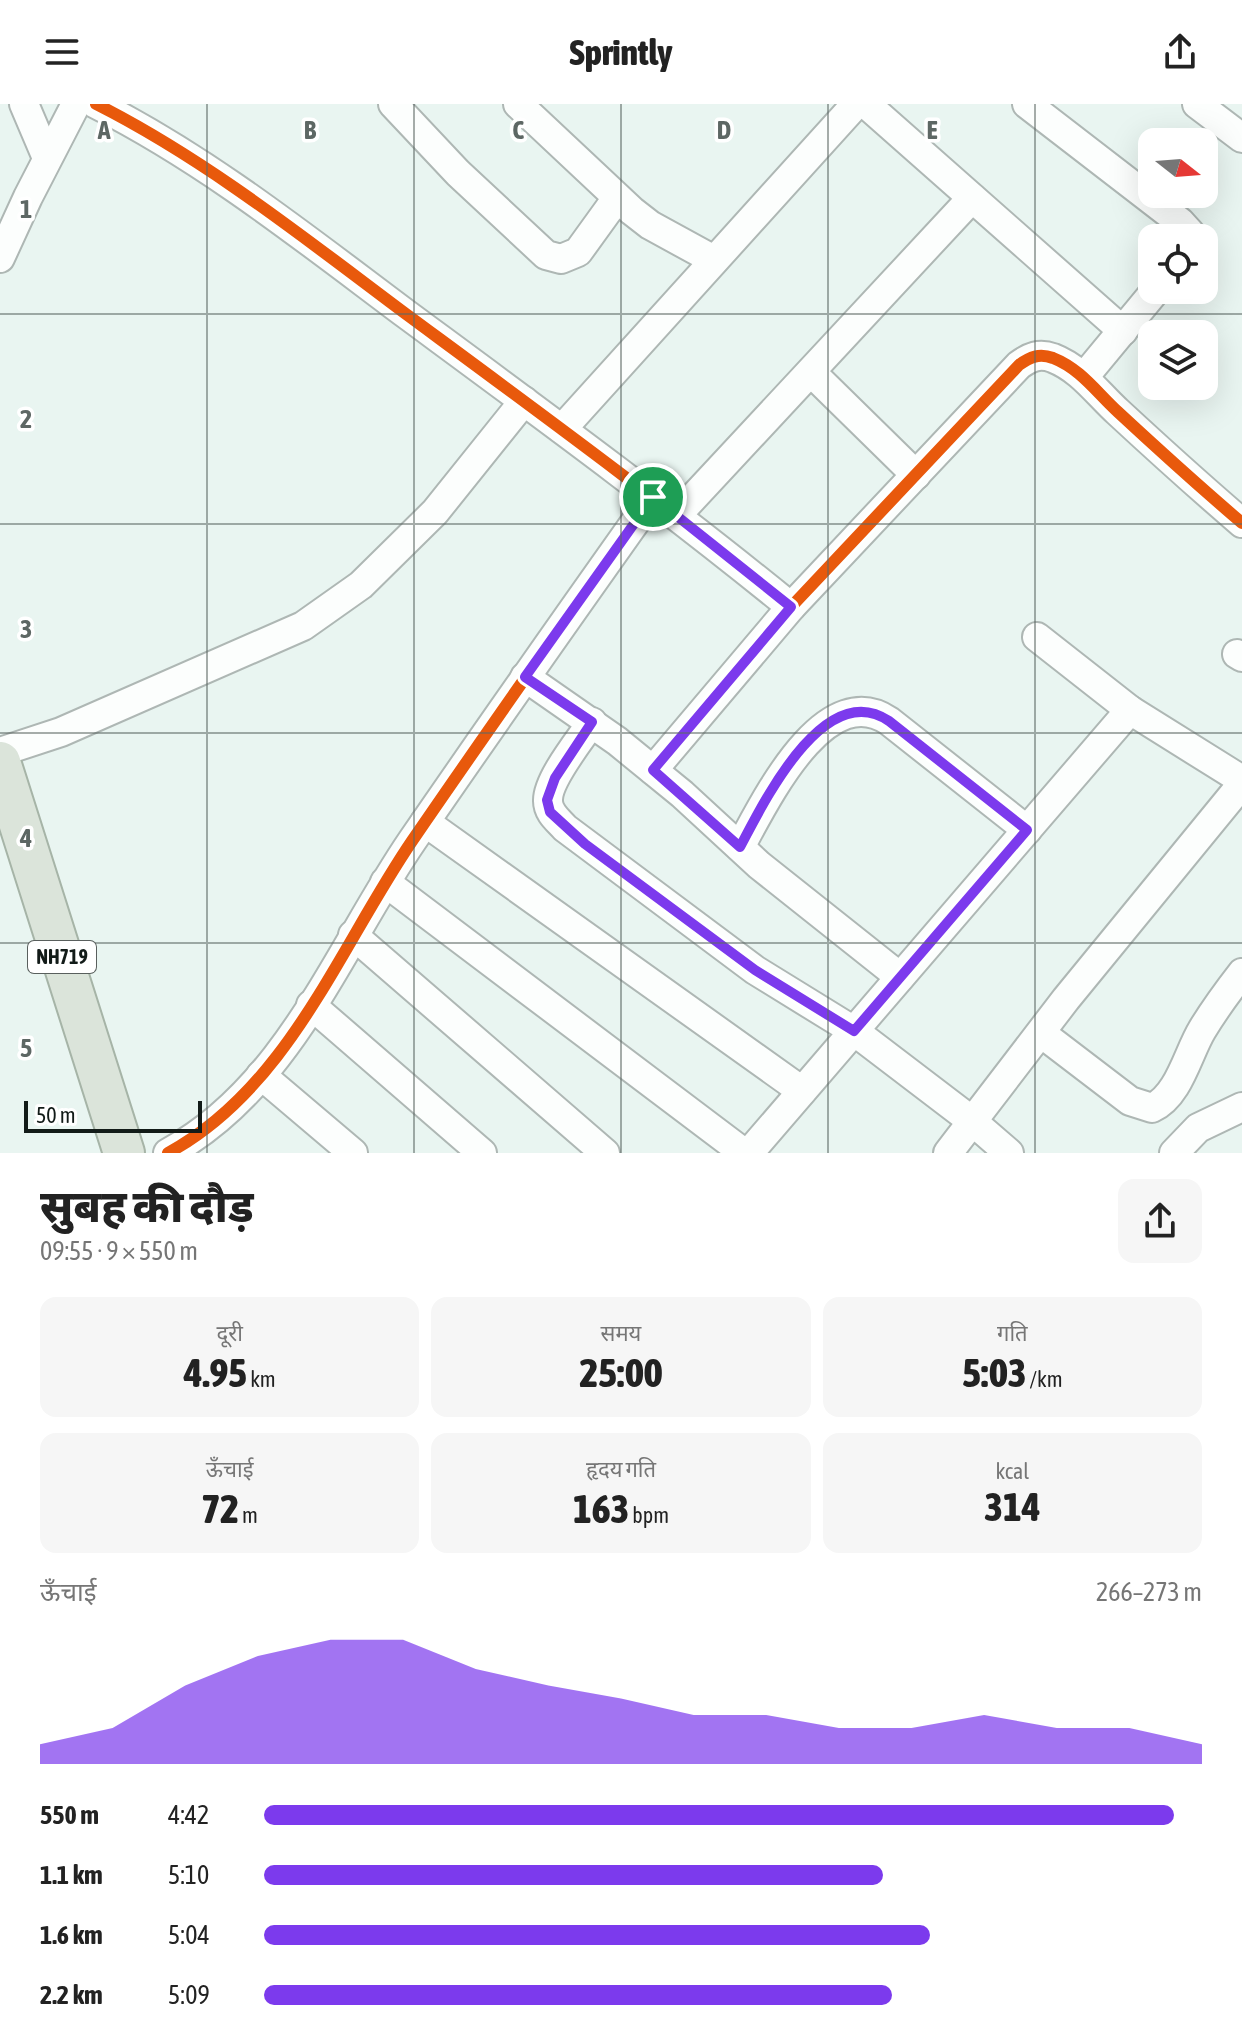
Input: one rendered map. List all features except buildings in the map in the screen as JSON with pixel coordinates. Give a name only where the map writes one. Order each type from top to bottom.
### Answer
[{"type":"highway","name":"NH719","points":[[0,762],[124,1153]]},
{"type":"street","points":[[24,104],[47,158]]},
{"type":"street","points":[[0,258],[76,104]]},
{"type":"street","points":[[96,104],[152,134],[209,171],[653,497],[791,607]]},
{"type":"street","points":[[393,104],[458,173],[546,255],[561,259],[578,252],[617,198]]},
{"type":"street","points":[[518,104],[650,225],[714,260]]},
{"type":"street","points":[[562,429],[856,104]]},
{"type":"street","points":[[866,104],[1123,331]]},
{"type":"street","points":[[1027,104],[1182,224]]},
{"type":"street","points":[[1197,104],[1242,138]]},
{"type":"street","points":[[677,515],[972,198]]},
{"type":"street","points":[[1084,377],[1145,304]]},
{"type":"street","points":[[653,770],[791,607],[1029,358],[1042,355],[1053,358],[1084,377],[1242,523]]},
{"type":"street","points":[[811,372],[916,475]]},
{"type":"street","points":[[0,752],[61,732],[303,626],[361,585],[435,512],[524,401]]},
{"type":"street","points":[[168,1153],[214,1124],[286,1044],[425,822],[653,497]]},
{"type":"street","points":[[948,1153],[1242,782],[1130,710],[1037,637]]},
{"type":"street","points":[[525,677],[592,722],[653,770],[740,847],[900,977]]},
{"type":"street","points":[[385,882],[746,1153],[1130,710]]},
{"type":"street","points":[[740,847],[777,780],[798,751],[830,723],[867,711],[889,721],[1027,830]]},
{"type":"street","points":[[592,722],[555,778],[547,800],[550,812],[585,844],[755,970],[854,1031],[1009,1153]]},
{"type":"street","points":[[425,822],[802,1091]]},
{"type":"street","points":[[353,935],[605,1153]]},
{"type":"street","points":[[1041,1033],[1130,1101],[1152,1108],[1162,1104],[1171,1092],[1199,1035],[1242,973]]},
{"type":"street","points":[[311,1005],[482,1153]]},
{"type":"street","points":[[261,1075],[353,1153]]},
{"type":"street","points":[[1174,1153],[1198,1128],[1242,1107]]},
{"type":"cycle path","points":[[96,104],[177,150],[294,230],[600,458],[791,607]]},
{"type":"cycle path","points":[[653,770],[791,607],[1019,365],[1031,358],[1048,357],[1072,368],[1242,523]]},
{"type":"cycle path","points":[[168,1153],[210,1125],[246,1092],[279,1054],[308,1013],[412,841],[653,497]]},
{"type":"route","points":[[653,497],[791,607],[653,770],[740,847],[777,780],[798,751],[830,723],[867,711],[889,721],[1027,830],[854,1031],[755,970],[585,844],[550,812],[547,800],[555,778],[592,722],[525,677],[653,497]]}]
